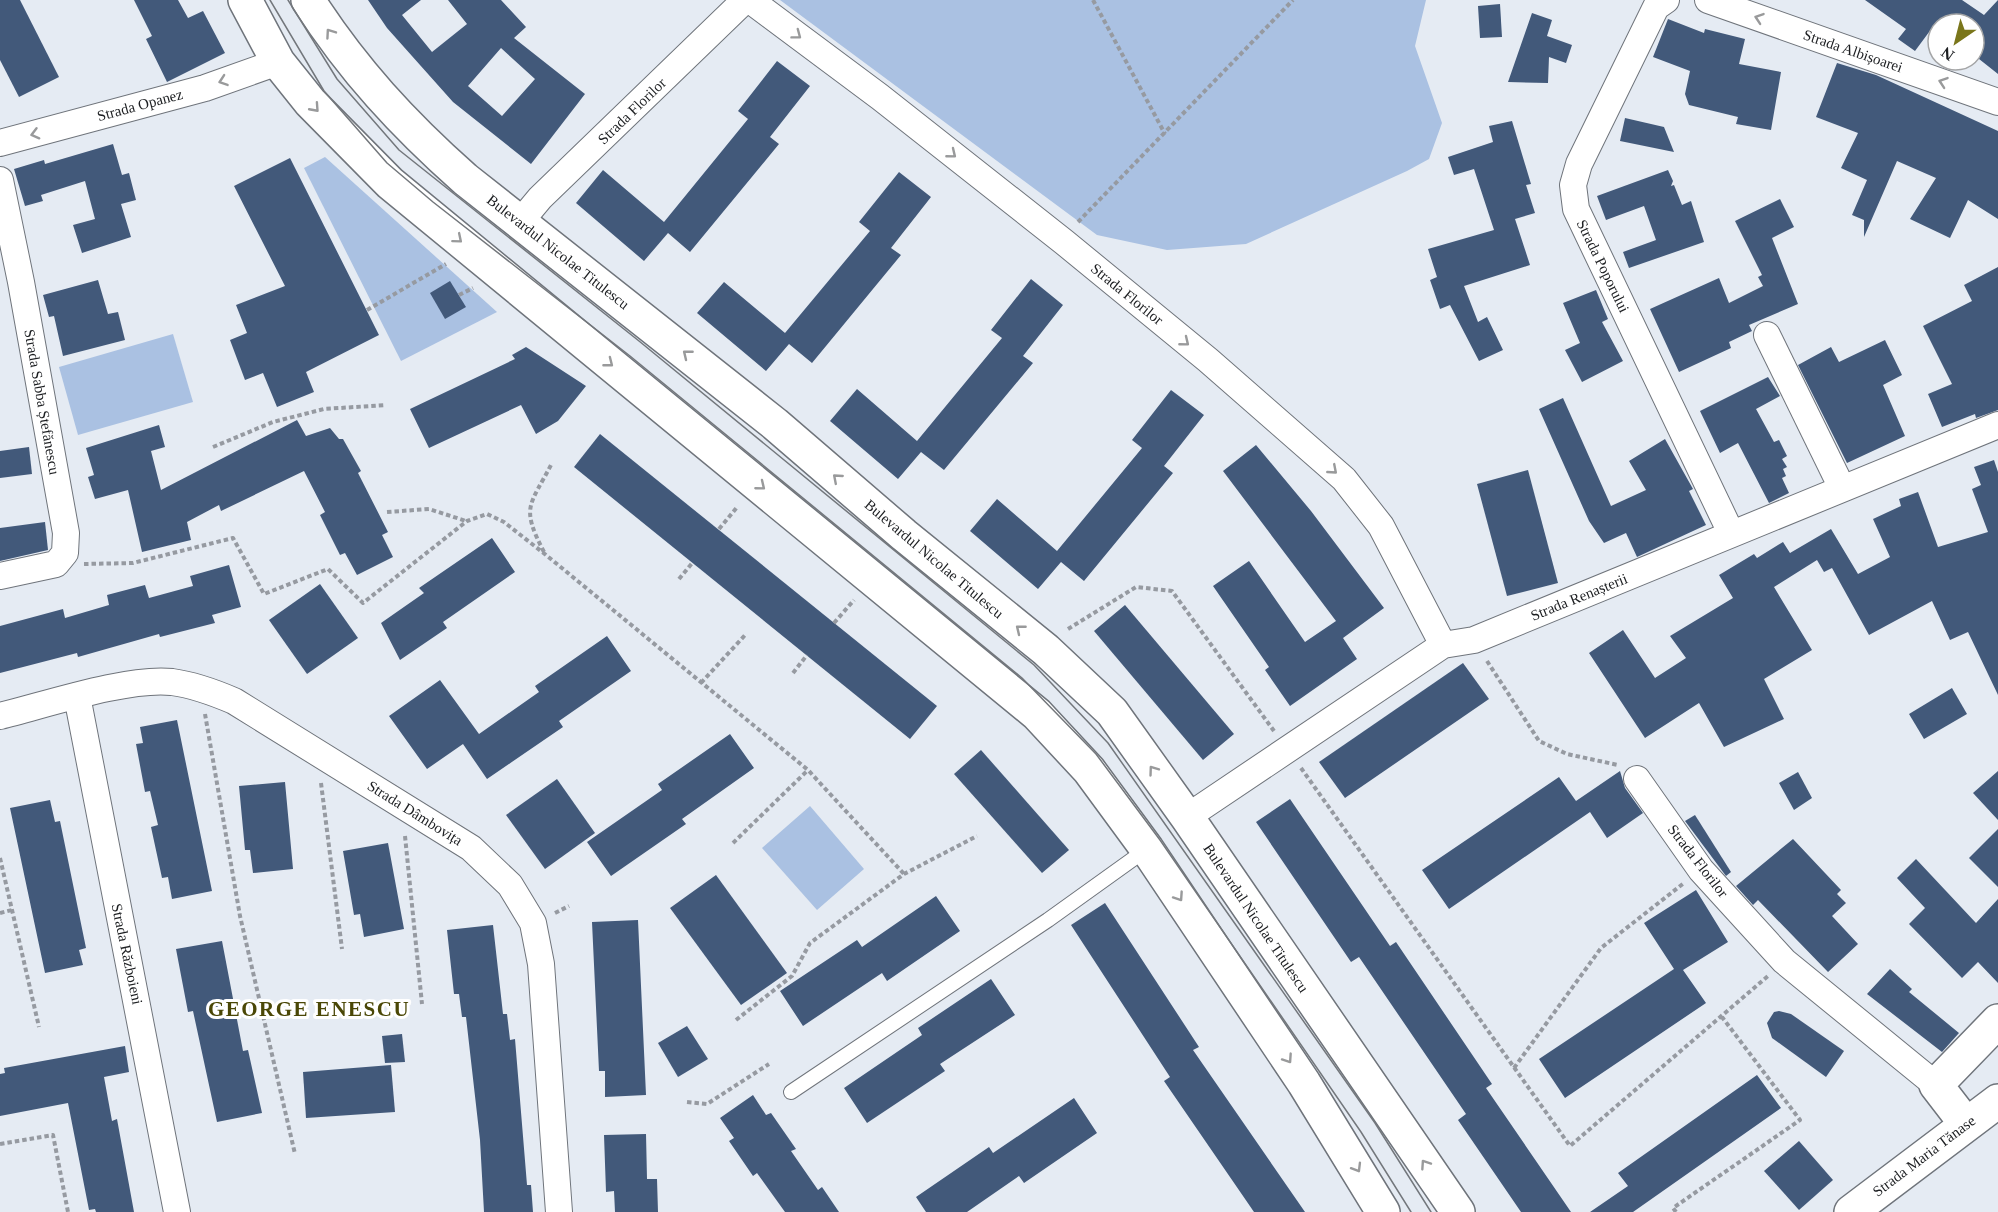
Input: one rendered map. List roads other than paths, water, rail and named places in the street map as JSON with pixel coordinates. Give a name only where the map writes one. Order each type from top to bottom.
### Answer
[{"type":"main road","points":[[245,0],[278,62],[310,102],[390,183],[1037,714],[1089,770],[1147,849],[1320,1108],[1383,1212]]},
{"type":"main road","name":"Bulevardul Nicolae Titulescu","points":[[308,0],[353,66],[393,110],[465,179],[775,424],[904,535],[1046,650],[1112,712],[1187,817],[1458,1212]]},
{"type":"main road","points":[[1966,1124],[1936,1085],[1998,1021]]},
{"type":"main road","name":"Strada Maria Tănase","points":[[1851,1212],[1998,1101]]},
{"type":"street","name":"Strada Florilor","points":[[520,222],[540,198],[745,0]]},
{"type":"street","name":"Strada Florilor","points":[[750,0],[880,97],[1064,242],[1208,360],[1344,479],[1381,526],[1443,645]]},
{"type":"street","name":"Strada Poporului","points":[[1666,0],[1656,7],[1579,164],[1573,185],[1576,208],[1731,533]]},
{"type":"street","name":"Strada Albișoarei","points":[[1708,0],[1998,102]]},
{"type":"street","name":"Strada Opanez","points":[[0,143],[205,88],[278,62]]},
{"type":"street","name":"Strada Sabba Ștefănescu","points":[[0,180],[21,282],[66,533],[65,553],[56,564],[0,576]]},
{"type":"street","points":[[1767,334],[1842,488]]},
{"type":"street","name":"Strada Renașterii","points":[[1187,817],[1443,645],[1474,640],[1842,488],[1997,430]]},
{"type":"street","name":"Strada Dâmbovița","points":[[0,716],[136,683],[170,682],[201,687],[234,700],[471,848],[510,885],[533,923],[541,964],[560,1212]]},
{"type":"street","name":"Strada Războieni","points":[[77,696],[177,1212]]},
{"type":"street","name":"Strada Florilor","points":[[1637,778],[1701,870],[1784,962],[1936,1085]]},
{"type":"lane","points":[[791,1092],[1048,920],[1147,849]]},
{"type":"tram line","points":[[270,0],[324,91],[387,163],[433,202],[630,356],[1022,678],[1096,754],[1160,840],[1361,1132],[1411,1212]]},
{"type":"tram line","points":[[288,0],[337,79],[399,150],[639,341],[1034,665],[1108,743],[1375,1123],[1431,1212]]},
{"type":"district","name":"GEORGE ENESCU","points":[[309,1009]]}]
